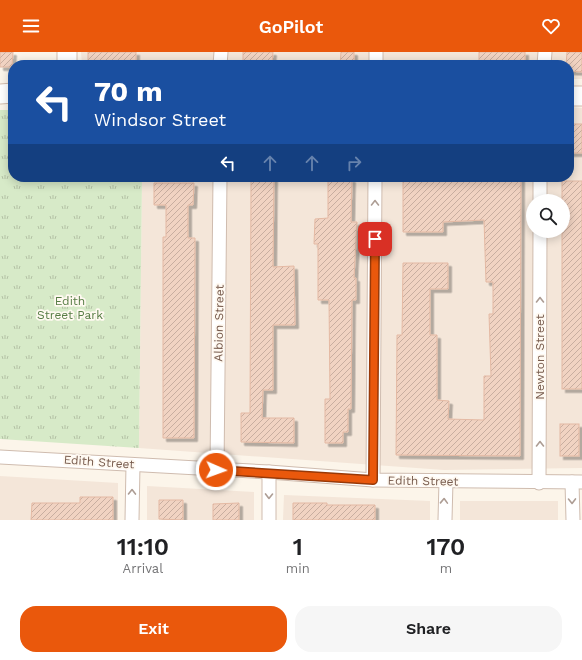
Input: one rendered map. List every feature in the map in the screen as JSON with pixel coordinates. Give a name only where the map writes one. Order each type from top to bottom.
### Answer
[{"type":"street","name":"Albion Street","points":[[216,470],[220,182]]},
{"type":"street","points":[[373,480],[375,182]]},
{"type":"street","points":[[540,182],[540,194]]},
{"type":"street","name":"Newton Street","points":[[539,482],[540,238]]},
{"type":"street","name":"Edith Street","points":[[0,457],[269,472],[373,480],[577,482]]},
{"type":"street","points":[[132,520],[133,464]]},
{"type":"street","points":[[269,472],[269,520]]},
{"type":"street","points":[[444,520],[446,481]]},
{"type":"street","points":[[572,520],[577,482]]},
{"type":"shaded area","points":[[81,52],[582,52],[582,79],[574,79],[574,60],[82,60]]},
{"type":"shaded area","points":[[574,107],[582,108],[582,468],[444,470],[139,448],[142,182],[574,182]]},
{"type":"shaded area","points":[[0,476],[118,483],[118,520],[0,520]]},
{"type":"shaded area","points":[[147,486],[254,492],[254,520],[147,520]]},
{"type":"shaded area","points":[[284,495],[430,501],[430,520],[283,520]]},
{"type":"shaded area","points":[[460,501],[558,501],[558,520],[460,520]]},
{"type":"green space","name":"Edith Street Park","points":[[0,110],[8,110],[8,182],[142,182],[139,448],[0,439]]},
{"type":"building","points":[[0,52],[13,52],[12,60],[8,60],[8,67],[0,67]]},
{"type":"building","points":[[88,52],[136,52],[136,60],[88,60]]},
{"type":"building","points":[[243,52],[273,52],[272,60],[243,60]]},
{"type":"building","points":[[341,52],[354,52],[354,60],[340,60]]},
{"type":"building","points":[[479,52],[525,52],[525,60],[479,60]]},
{"type":"building","points":[[567,52],[582,52],[582,72],[574,71],[574,60],[566,60]]},
{"type":"building","points":[[574,124],[582,124],[582,153],[574,153]]},
{"type":"building","points":[[574,181],[582,181],[582,389],[562,389],[562,238],[570,238],[570,194],[562,194],[562,182]]},
{"type":"building","points":[[251,182],[274,182],[273,267],[294,266],[295,325],[273,325],[273,390],[263,390],[262,418],[294,418],[294,443],[241,442],[241,413],[250,413]]},
{"type":"building","points":[[328,182],[352,182],[351,222],[357,222],[354,278],[356,278],[356,300],[352,300],[351,409],[348,409],[348,432],[343,432],[343,443],[325,443],[325,399],[330,399],[329,300],[318,300],[318,244],[314,244],[315,219],[328,218]]},
{"type":"building","points":[[403,182],[521,182],[520,456],[396,455],[397,335],[402,335],[403,263],[448,263],[448,289],[430,289],[430,335],[437,335],[437,400],[449,401],[448,419],[484,420],[484,376],[491,376],[489,314],[493,314],[493,282],[486,282],[484,220],[443,222],[443,232],[403,232]]},
{"type":"building","points":[[154,183],[194,183],[193,205],[188,205],[188,238],[195,238],[194,438],[163,438],[163,237],[166,237],[166,205],[154,205]]},
{"type":"building","points":[[560,424],[579,424],[579,456],[560,456]]},
{"type":"building","points":[[80,497],[113,497],[113,520],[31,520],[32,503],[80,503]]},
{"type":"building","points":[[159,500],[183,500],[183,520],[159,519]]},
{"type":"building","points":[[239,503],[239,520],[213,520],[213,504]]},
{"type":"building","points":[[293,503],[375,505],[375,520],[293,520]]},
{"type":"route","points":[[216,470],[269,472],[373,480],[375,239]]}]
